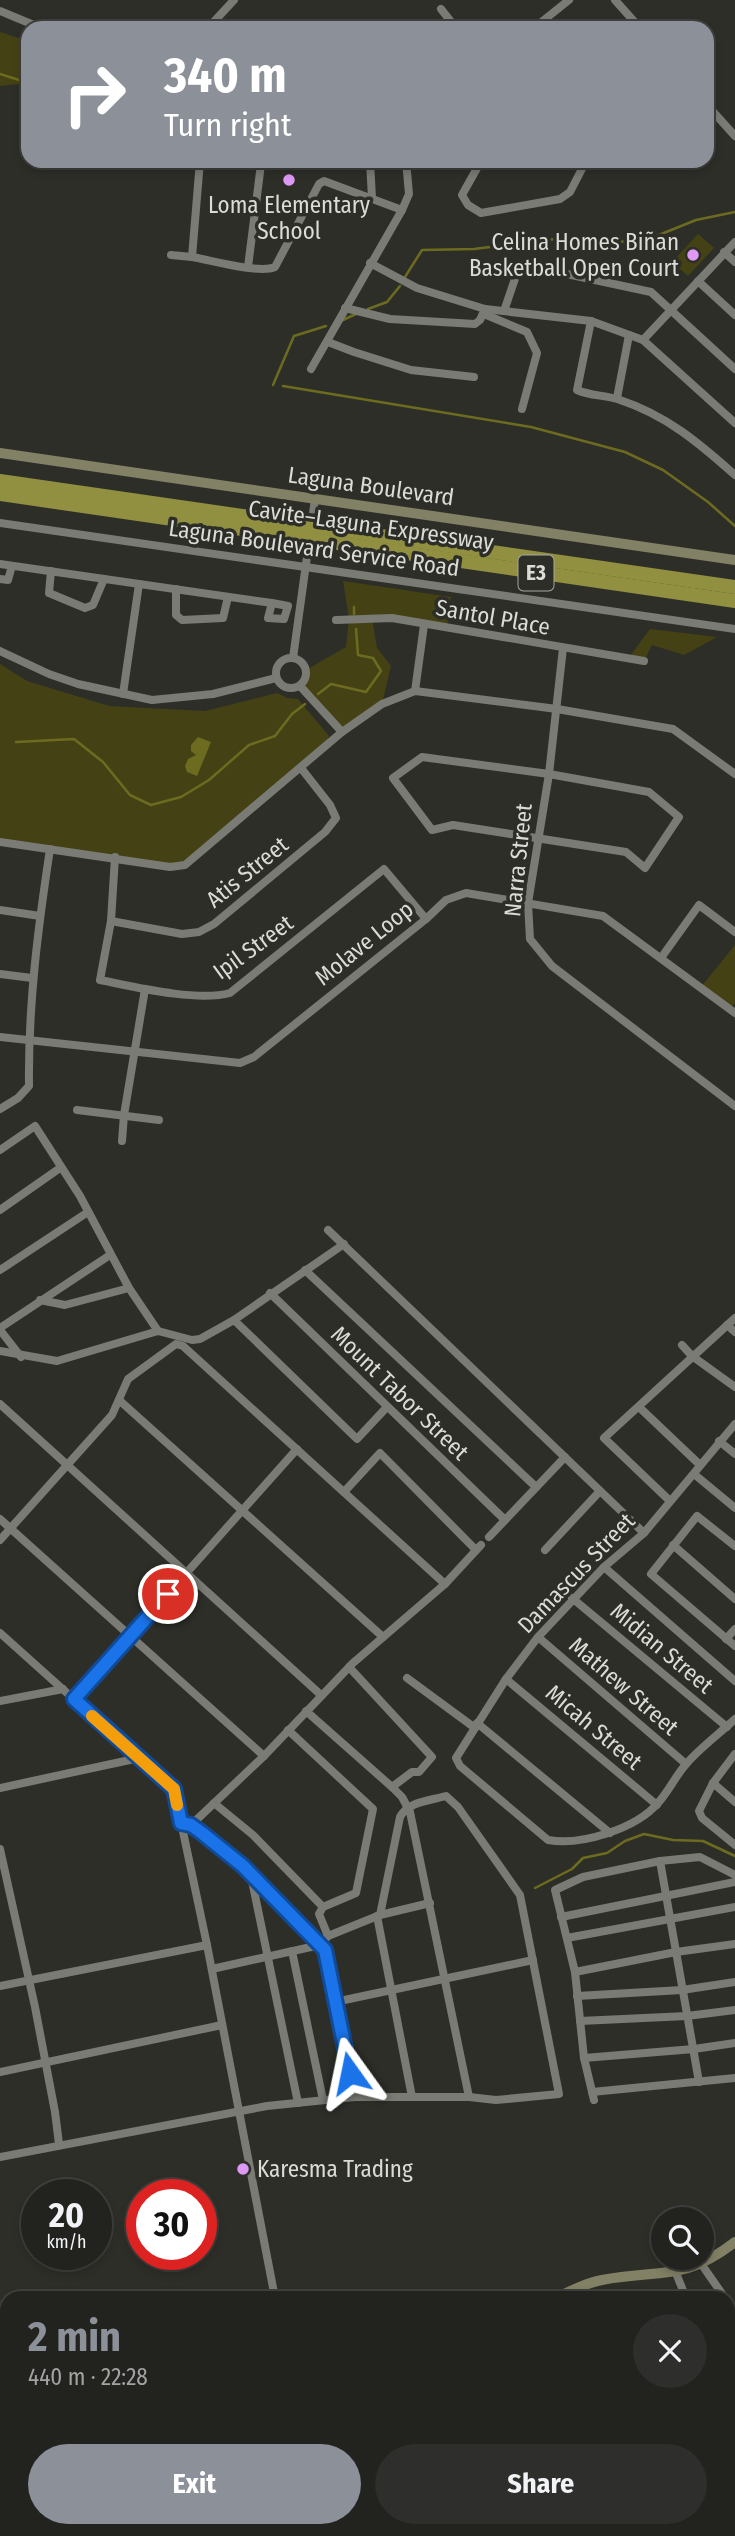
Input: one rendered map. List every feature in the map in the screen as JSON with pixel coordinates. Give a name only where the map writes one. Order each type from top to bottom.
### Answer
[{"type":"highway","name":"Cavite–Laguna Expressway","points":[[0,481],[735,601]]},
{"type":"highway","name":"Cavite–Laguna Expressway","points":[[0,494],[286,528]]},
{"type":"highway","name":"Cavite–Laguna Expressway","points":[[338,536],[735,587]]},
{"type":"main road","name":"Laguna Boulevard","points":[[0,453],[735,560]]},
{"type":"main road","points":[[714,2257],[735,2242]]},
{"type":"main road","points":[[573,2291],[599,2280],[686,2270]]},
{"type":"street","points":[[214,21],[234,0]]},
{"type":"street","points":[[543,21],[569,0]]},
{"type":"street","points":[[615,0],[634,21]]},
{"type":"street","points":[[441,9],[450,21]]},
{"type":"street","points":[[0,11],[24,21]]},
{"type":"street","points":[[714,113],[735,136]]},
{"type":"street","points":[[192,257],[199,168]]},
{"type":"street","points":[[248,267],[260,168]]},
{"type":"street","points":[[370,168],[372,198]]},
{"type":"street","points":[[311,369],[402,210],[409,194],[407,168]]},
{"type":"street","points":[[477,168],[462,195],[468,205],[481,213],[560,199],[570,192],[582,168]]},
{"type":"street","points":[[171,256],[248,267],[275,267],[319,184],[329,181],[402,210]]},
{"type":"street","points":[[643,340],[735,242]]},
{"type":"street","points":[[724,252],[735,262]]},
{"type":"street","points":[[370,263],[417,288],[484,312],[527,332],[537,353],[522,409]]},
{"type":"street","points":[[500,311],[520,264],[651,292],[735,369]]},
{"type":"street","points":[[698,281],[735,315]]},
{"type":"street","points":[[345,308],[390,318],[475,324],[484,312],[500,311],[591,321],[643,340],[735,423]]},
{"type":"street","points":[[591,321],[577,390],[617,398],[640,408],[692,437],[735,475]]},
{"type":"street","points":[[617,398],[629,335]]},
{"type":"street","points":[[328,342],[411,370],[474,377]]},
{"type":"street","points":[[293,658],[315,499]]},
{"type":"street","name":"Laguna Boulevard Service Road","points":[[0,523],[735,629]]},
{"type":"street","points":[[0,564],[272,603]]},
{"type":"street","points":[[0,579],[8,580],[12,565]]},
{"type":"street","points":[[51,571],[49,593],[85,608],[93,605],[104,579]]},
{"type":"street","points":[[123,694],[139,584]]},
{"type":"street","points":[[176,589],[176,615],[181,620],[223,618],[228,597]]},
{"type":"street","name":"Santol Place","points":[[336,620],[392,618],[644,661]]},
{"type":"street","points":[[415,691],[424,625]]},
{"type":"street","name":"Narra Street","points":[[563,648],[549,774],[528,904],[530,939],[552,966],[733,1101]]},
{"type":"street","points":[[0,651],[49,674],[152,700],[213,694],[276,678]]},
{"type":"street","points":[[293,658],[301,662],[306,670],[306,679],[300,686],[286,688],[276,678],[275,673],[279,663],[293,658]]},
{"type":"street","points":[[300,686],[342,732]]},
{"type":"street","points":[[0,842],[170,867],[185,864],[342,732],[382,704],[415,691],[557,709],[673,729],[735,774]]},
{"type":"street","points":[[422,757],[549,774],[649,792],[679,817],[645,868],[626,852],[453,825],[432,830],[393,778],[422,757]]},
{"type":"street","name":"Atis Street","points":[[111,921],[182,934],[199,932],[214,924],[326,832],[336,818],[330,805],[301,768]]},
{"type":"street","points":[[0,1109],[18,1098],[29,1086],[28,1041],[32,978],[50,849]]},
{"type":"street","name":"Ipil Street","points":[[115,857],[111,921],[100,980],[145,989],[217,997],[230,993],[384,869],[426,919]]},
{"type":"street","name":"Molave Loop","points":[[0,1037],[240,1063],[426,919],[446,900],[466,893],[603,916],[735,1013]]},
{"type":"street","points":[[661,958],[699,905],[735,932]]},
{"type":"street","points":[[0,910],[40,916]]},
{"type":"street","points":[[0,974],[32,978]]},
{"type":"street","points":[[122,1142],[145,989]]},
{"type":"street","points":[[77,1110],[159,1120]]},
{"type":"street","points":[[0,1150],[35,1126],[80,1196],[110,1255],[158,1332]]},
{"type":"street","points":[[0,1210],[60,1168]]},
{"type":"street","points":[[0,1270],[88,1212]]},
{"type":"street","points":[[328,1230],[644,1533]]},
{"type":"street","points":[[0,1351],[21,1357],[57,1361],[158,1332],[192,1340],[200,1339],[234,1320],[344,1244]]},
{"type":"street","points":[[21,1357],[0,1329],[110,1255]]},
{"type":"street","points":[[305,1270],[536,1487]]},
{"type":"street","points":[[40,1300],[65,1306],[129,1288]]},
{"type":"street","name":"Mount Tabor Street","points":[[270,1293],[386,1408],[505,1520]]},
{"type":"street","points":[[670,1501],[604,1438],[735,1318]]},
{"type":"street","points":[[234,1320],[357,1439],[386,1408]]},
{"type":"street","points":[[727,1325],[735,1332]]},
{"type":"street","points":[[0,1540],[112,1415],[128,1379],[176,1344],[183,1346],[445,1584]]},
{"type":"street","points":[[681,1345],[735,1387]]},
{"type":"street","points":[[119,1400],[383,1637]]},
{"type":"street","points":[[0,1404],[321,1695]]},
{"type":"street","points":[[639,1407],[699,1464]]},
{"type":"street","name":"Damascus Street","points":[[610,1833],[559,1842],[548,1840],[458,1762],[476,1726],[506,1679],[538,1637],[572,1598],[644,1533],[735,1424]]},
{"type":"street","points":[[719,1441],[735,1454]]},
{"type":"street","points":[[74,1699],[297,1449]]},
{"type":"street","points":[[191,1825],[264,1756],[349,1667],[445,1584],[479,1548],[380,1454],[344,1493]]},
{"type":"street","points":[[489,1537],[565,1457]]},
{"type":"street","points":[[694,1474],[735,1508]]},
{"type":"street","points":[[545,1550],[600,1492]]},
{"type":"street","points":[[735,1546],[697,1516],[651,1574],[735,1646]]},
{"type":"street","points":[[0,1519],[264,1756]]},
{"type":"street","points":[[673,1545],[735,1598]]},
{"type":"street","points":[[604,1567],[735,1681]]},
{"type":"street","name":"Midian Street","points":[[572,1598],[727,1727]]},
{"type":"street","points":[[726,1639],[735,1629]]},
{"type":"street","points":[[0,1633],[174,1789],[212,1969],[274,2291]]},
{"type":"street","name":"Mathew Street","points":[[538,1637],[686,1764]]},
{"type":"street","points":[[349,1667],[432,1757],[419,1772],[412,1772],[392,1787]]},
{"type":"street","points":[[407,1678],[476,1726],[610,1833],[641,1819],[657,1805],[686,1764],[735,1719]]},
{"type":"street","name":"Micah Street","points":[[506,1679],[657,1805]]},
{"type":"street","points":[[0,1701],[63,1689]]},
{"type":"street","points":[[306,1711],[392,1787],[408,1808],[469,2097]]},
{"type":"street","points":[[288,1730],[373,1809],[356,1893],[323,1907],[318,1914],[328,1937]]},
{"type":"street","points":[[734,1755],[713,1783],[699,1811],[702,1818],[735,1845]]},
{"type":"street","points":[[0,1788],[139,1758]]},
{"type":"street","points":[[713,1783],[735,1802]]},
{"type":"street","points":[[0,2157],[238,2112],[323,2100],[412,2096],[496,2100],[559,2094],[520,1895],[458,1807],[446,1796],[419,1802],[404,1810],[400,1817],[379,1915],[412,2096]]},
{"type":"street","points":[[214,1803],[253,1835],[323,1907]]},
{"type":"street","points":[[181,1823],[191,1825],[214,1841],[325,1950],[355,2097]]},
{"type":"street","points":[[0,1849],[30,1980],[55,2112],[58,2144]]},
{"type":"street","points":[[735,1875],[700,1857],[660,1861],[583,1877],[555,1890],[575,1972],[584,2058],[593,2096],[735,2078]]},
{"type":"street","points":[[660,1861],[699,2082]]},
{"type":"street","points":[[251,1875],[270,1956],[298,2103]]},
{"type":"street","points":[[561,1917],[735,1882]]},
{"type":"street","points":[[212,1969],[320,1945],[328,1937],[379,1915],[429,1903]]},
{"type":"street","points":[[567,1938],[735,1907]]},
{"type":"street","points":[[575,1972],[676,1952],[735,1944]]},
{"type":"street","points":[[0,1986],[207,1945]]},
{"type":"street","points":[[292,1951],[323,2100]]},
{"type":"street","points":[[335,2001],[533,1960]]},
{"type":"street","points":[[578,1996],[682,1990],[735,1982]]},
{"type":"street","points":[[580,2021],[687,2016],[735,2010]]},
{"type":"street","points":[[0,2072],[222,2025]]},
{"type":"street","points":[[584,2058],[735,2043]]},
{"type":"street","points":[[706,2270],[721,2291]]},
{"type":"street","points":[[676,2273],[683,2291]]},
{"type":"shaded area","points":[[0,32],[21,39],[21,84],[0,86]]},
{"type":"shaded area","name":"Celina Homes Biñan Basketball Open Court","points":[[698,234],[714,248],[688,276],[672,262]]},
{"type":"shaded area","points":[[343,581],[451,597],[447,628],[372,619],[377,648],[391,666],[382,704],[342,732],[302,684],[306,670],[346,647],[349,619]]},
{"type":"shaded area","points":[[650,629],[717,637],[684,655],[652,645],[644,661],[628,659]]},
{"type":"shaded area","points":[[0,664],[27,681],[109,706],[205,711],[277,693],[298,699],[329,736],[326,743],[184,862],[171,865],[0,839]]},
{"type":"shaded area","points":[[198,737],[211,742],[197,776],[187,772],[185,766],[188,759],[196,755],[191,751],[191,745]]},
{"type":"shaded area","points":[[735,945],[735,1003],[730,1009],[701,987]]},
{"type":"waterway","points":[[0,74],[21,80]]},
{"type":"waterway","points":[[405,277],[422,250],[474,249],[572,237],[639,243],[696,220],[735,212]]},
{"type":"waterway","points":[[368,309],[387,302],[400,286]]},
{"type":"waterway","points":[[343,320],[358,313]]},
{"type":"waterway","points":[[273,385],[294,336],[326,326]]},
{"type":"waterway","points":[[283,386],[531,427],[625,452],[663,470],[708,502],[735,526]]},
{"type":"waterway","points":[[354,607],[354,614]]},
{"type":"waterway","points":[[318,694],[331,684],[366,692],[381,671],[373,658],[358,655],[356,629]]},
{"type":"waterway","points":[[16,742],[74,739],[103,762],[130,795],[151,805],[181,797],[209,780],[249,745],[275,736],[292,714],[305,704]]},
{"type":"waterway","points":[[535,1888],[572,1869],[583,1858],[607,1853],[625,1841],[644,1834],[673,1840],[703,1841],[735,1856]]},
{"type":"slow traffic","points":[[92,1716],[174,1789],[177,1805]]},
{"type":"place","name":"Loma Elementary School","points":[[289,180]]},
{"type":"place","name":"Celina Homes Biñan Basketball Open Court","points":[[693,255]]},
{"type":"place","name":"Karesma Trading","points":[[243,2169]]},
{"type":"route","points":[[168,1594],[74,1699],[174,1789],[181,1823],[191,1825],[243,1866],[325,1950],[350,2073]]}]
